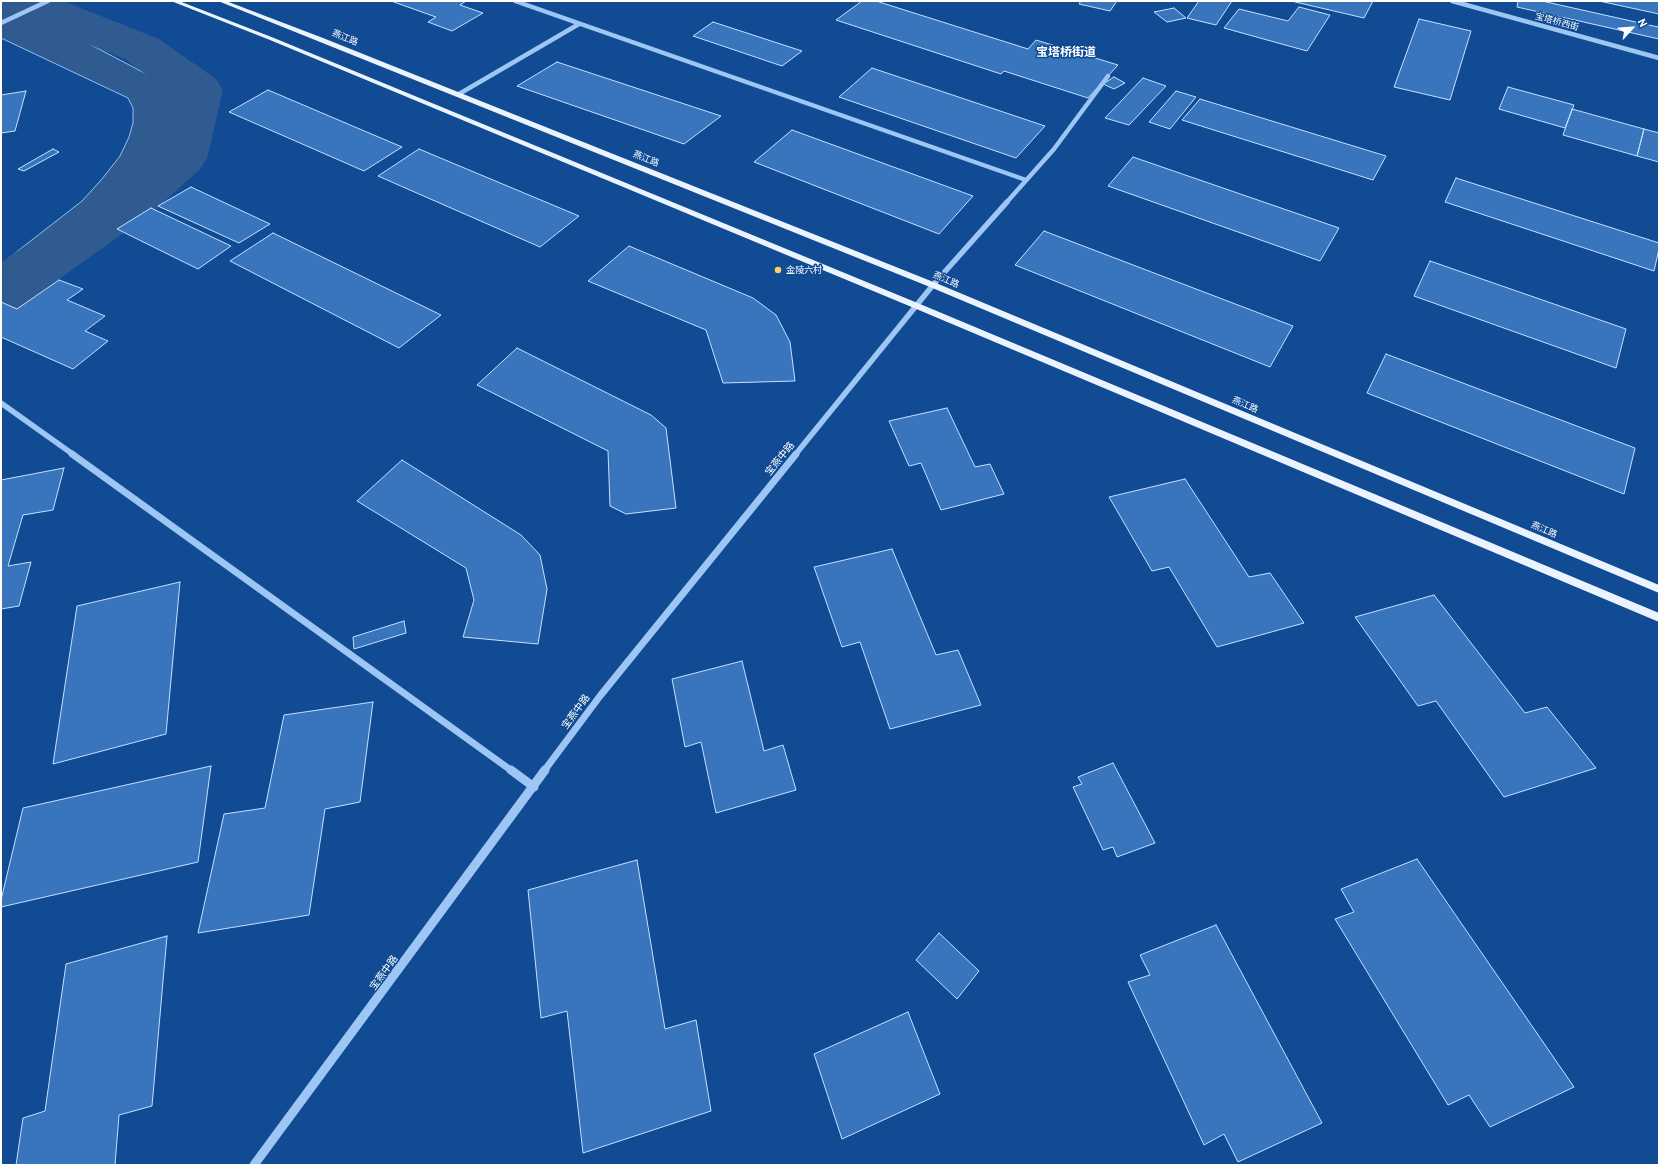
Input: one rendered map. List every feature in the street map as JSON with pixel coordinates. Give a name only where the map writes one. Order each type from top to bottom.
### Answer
[{"type":"main road","points":[[174,1],[272,39],[917,306],[1659,618]]},
{"type":"main road","name":"燕江路","points":[[221,1],[321,39],[934,285],[1659,589]]},
{"type":"street","points":[[1,23],[48,1]]},
{"type":"street","points":[[515,1],[1026,180]]},
{"type":"street","name":"宝塔桥西街","points":[[1452,1],[1659,58]]},
{"type":"street","points":[[459,94],[579,24]]},
{"type":"street","name":"宝燕中路","points":[[254,1165],[600,696],[934,285],[1054,149],[1108,76]]},
{"type":"street","points":[[1,403],[534,787]]},
{"type":"water","points":[[1,1],[80,39],[152,77],[175,96],[180,112],[175,135],[144,179],[118,206],[60,255],[1,300],[1,264],[82,201],[102,179],[120,156],[129,137],[133,123],[133,108],[128,98],[1,38]]},
{"type":"building","points":[[391,1],[466,1],[460,5],[483,13],[452,31],[428,22],[436,17]]},
{"type":"building","points":[[862,1],[876,1],[1028,49],[1036,40],[1118,65],[1088,98],[1004,71],[1001,74],[836,20]]},
{"type":"building","points":[[1081,1],[1117,1],[1110,11],[1079,4]]},
{"type":"building","points":[[1199,1],[1232,1],[1216,25],[1187,18]]},
{"type":"building","points":[[1291,1],[1373,1],[1364,18]]},
{"type":"building","points":[[1518,1],[1542,1],[1658,27],[1659,23],[1659,39],[1517,7]]},
{"type":"building","points":[[1599,1],[1659,1],[1659,14]]},
{"type":"building","points":[[1299,7],[1330,15],[1307,51],[1224,28],[1239,9],[1288,21]]},
{"type":"building","points":[[1174,8],[1186,18],[1167,22],[1154,12]]},
{"type":"building","points":[[1419,19],[1471,31],[1450,100],[1394,87]]},
{"type":"building","points":[[713,22],[802,51],[782,66],[693,36]]},
{"type":"building","points":[[557,62],[721,116],[684,144],[517,86]]},
{"type":"building","points":[[872,68],[1045,126],[1016,158],[839,97]]},
{"type":"building","points":[[1114,77],[1125,83],[1114,89],[1103,84]]},
{"type":"building","points":[[1143,78],[1166,86],[1129,125],[1105,118]]},
{"type":"building","points":[[1508,87],[1574,105],[1565,128],[1499,109]]},
{"type":"building","points":[[268,90],[402,147],[364,171],[229,112]]},
{"type":"building","points":[[26,91],[15,131],[1,133],[1,95]]},
{"type":"building","points":[[1176,91],[1196,97],[1170,129],[1149,122]]},
{"type":"building","points":[[1200,99],[1386,156],[1373,180],[1182,120]]},
{"type":"building","points":[[1572,109],[1644,129],[1637,156],[1563,135]]},
{"type":"building","points":[[1644,129],[1659,133],[1659,162],[1637,156]]},
{"type":"building","points":[[792,130],[973,196],[939,234],[754,162]]},
{"type":"building","points":[[53,149],[59,152],[24,171],[18,169]]},
{"type":"building","points":[[419,149],[579,216],[540,247],[378,176]]},
{"type":"building","points":[[1133,157],[1339,228],[1320,261],[1108,186]]},
{"type":"building","points":[[1456,178],[1659,243],[1654,271],[1445,202]]},
{"type":"building","points":[[191,187],[270,224],[239,243],[158,206]]},
{"type":"building","points":[[151,208],[231,246],[198,269],[117,229]]},
{"type":"building","points":[[1044,231],[1293,326],[1270,367],[1015,265]]},
{"type":"building","points":[[273,233],[441,315],[399,348],[230,261]]},
{"type":"building","points":[[629,246],[753,298],[776,315],[790,342],[795,381],[723,383],[706,330],[588,281]]},
{"type":"building","points":[[1430,261],[1626,329],[1616,368],[1414,296]]},
{"type":"building","points":[[59,280],[83,289],[67,300],[105,316],[85,331],[108,341],[73,369],[1,337],[1,302],[17,309]]},
{"type":"building","points":[[517,348],[651,415],[666,428],[676,508],[626,514],[610,506],[608,451],[477,385]]},
{"type":"building","points":[[1386,354],[1635,448],[1624,494],[1367,393]]},
{"type":"building","points":[[947,408],[975,467],[990,464],[1004,494],[941,510],[921,463],[909,466],[889,421]]},
{"type":"building","points":[[402,460],[521,535],[540,555],[547,589],[538,644],[463,637],[474,600],[466,568],[357,501]]},
{"type":"building","points":[[64,468],[53,510],[23,515],[8,566],[31,562],[19,606],[1,609],[1,480]]},
{"type":"building","points":[[1185,479],[1249,577],[1270,573],[1304,623],[1217,647],[1169,567],[1152,571],[1109,497]]},
{"type":"building","points":[[892,549],[936,655],[958,650],[981,705],[890,729],[860,642],[842,647],[814,567]]},
{"type":"building","points":[[180,582],[166,734],[53,764],[77,606]]},
{"type":"building","points":[[1434,595],[1525,713],[1547,707],[1596,768],[1504,797],[1436,701],[1418,706],[1355,617]]},
{"type":"building","points":[[404,621],[406,633],[354,649],[353,637]]},
{"type":"building","points":[[742,661],[764,751],[783,745],[796,790],[716,813],[701,742],[685,747],[672,679]]},
{"type":"building","points":[[373,702],[360,802],[325,809],[309,915],[198,933],[224,814],[265,808],[284,715]]},
{"type":"building","points":[[1113,763],[1155,843],[1117,857],[1113,847],[1103,850],[1073,787],[1082,784],[1078,777]]},
{"type":"building","points":[[211,766],[198,862],[1,907],[1,900],[23,808]]},
{"type":"building","points":[[1417,859],[1574,1087],[1490,1127],[1469,1095],[1448,1105],[1335,919],[1354,912],[1341,889]]},
{"type":"building","points":[[637,860],[665,1029],[696,1020],[711,1111],[583,1153],[567,1011],[541,1018],[528,890]]},
{"type":"building","points":[[1216,925],[1322,1123],[1238,1162],[1224,1134],[1204,1145],[1128,982],[1150,975],[1140,955]]},
{"type":"building","points":[[939,933],[979,971],[957,999],[916,960]]},
{"type":"building","points":[[167,936],[152,1106],[119,1115],[115,1165],[16,1165],[23,1118],[45,1111],[66,964]]},
{"type":"building","points":[[908,1012],[940,1094],[842,1139],[814,1054]]},
{"type":"waterway","points":[[1,296],[16,280],[132,201],[180,159],[198,90],[142,49],[22,1]]},
{"type":"place","name":"金陵六村","points":[[778,270]]},
{"type":"district","name":"宝塔桥街道","points":[[1066,53]]}]
